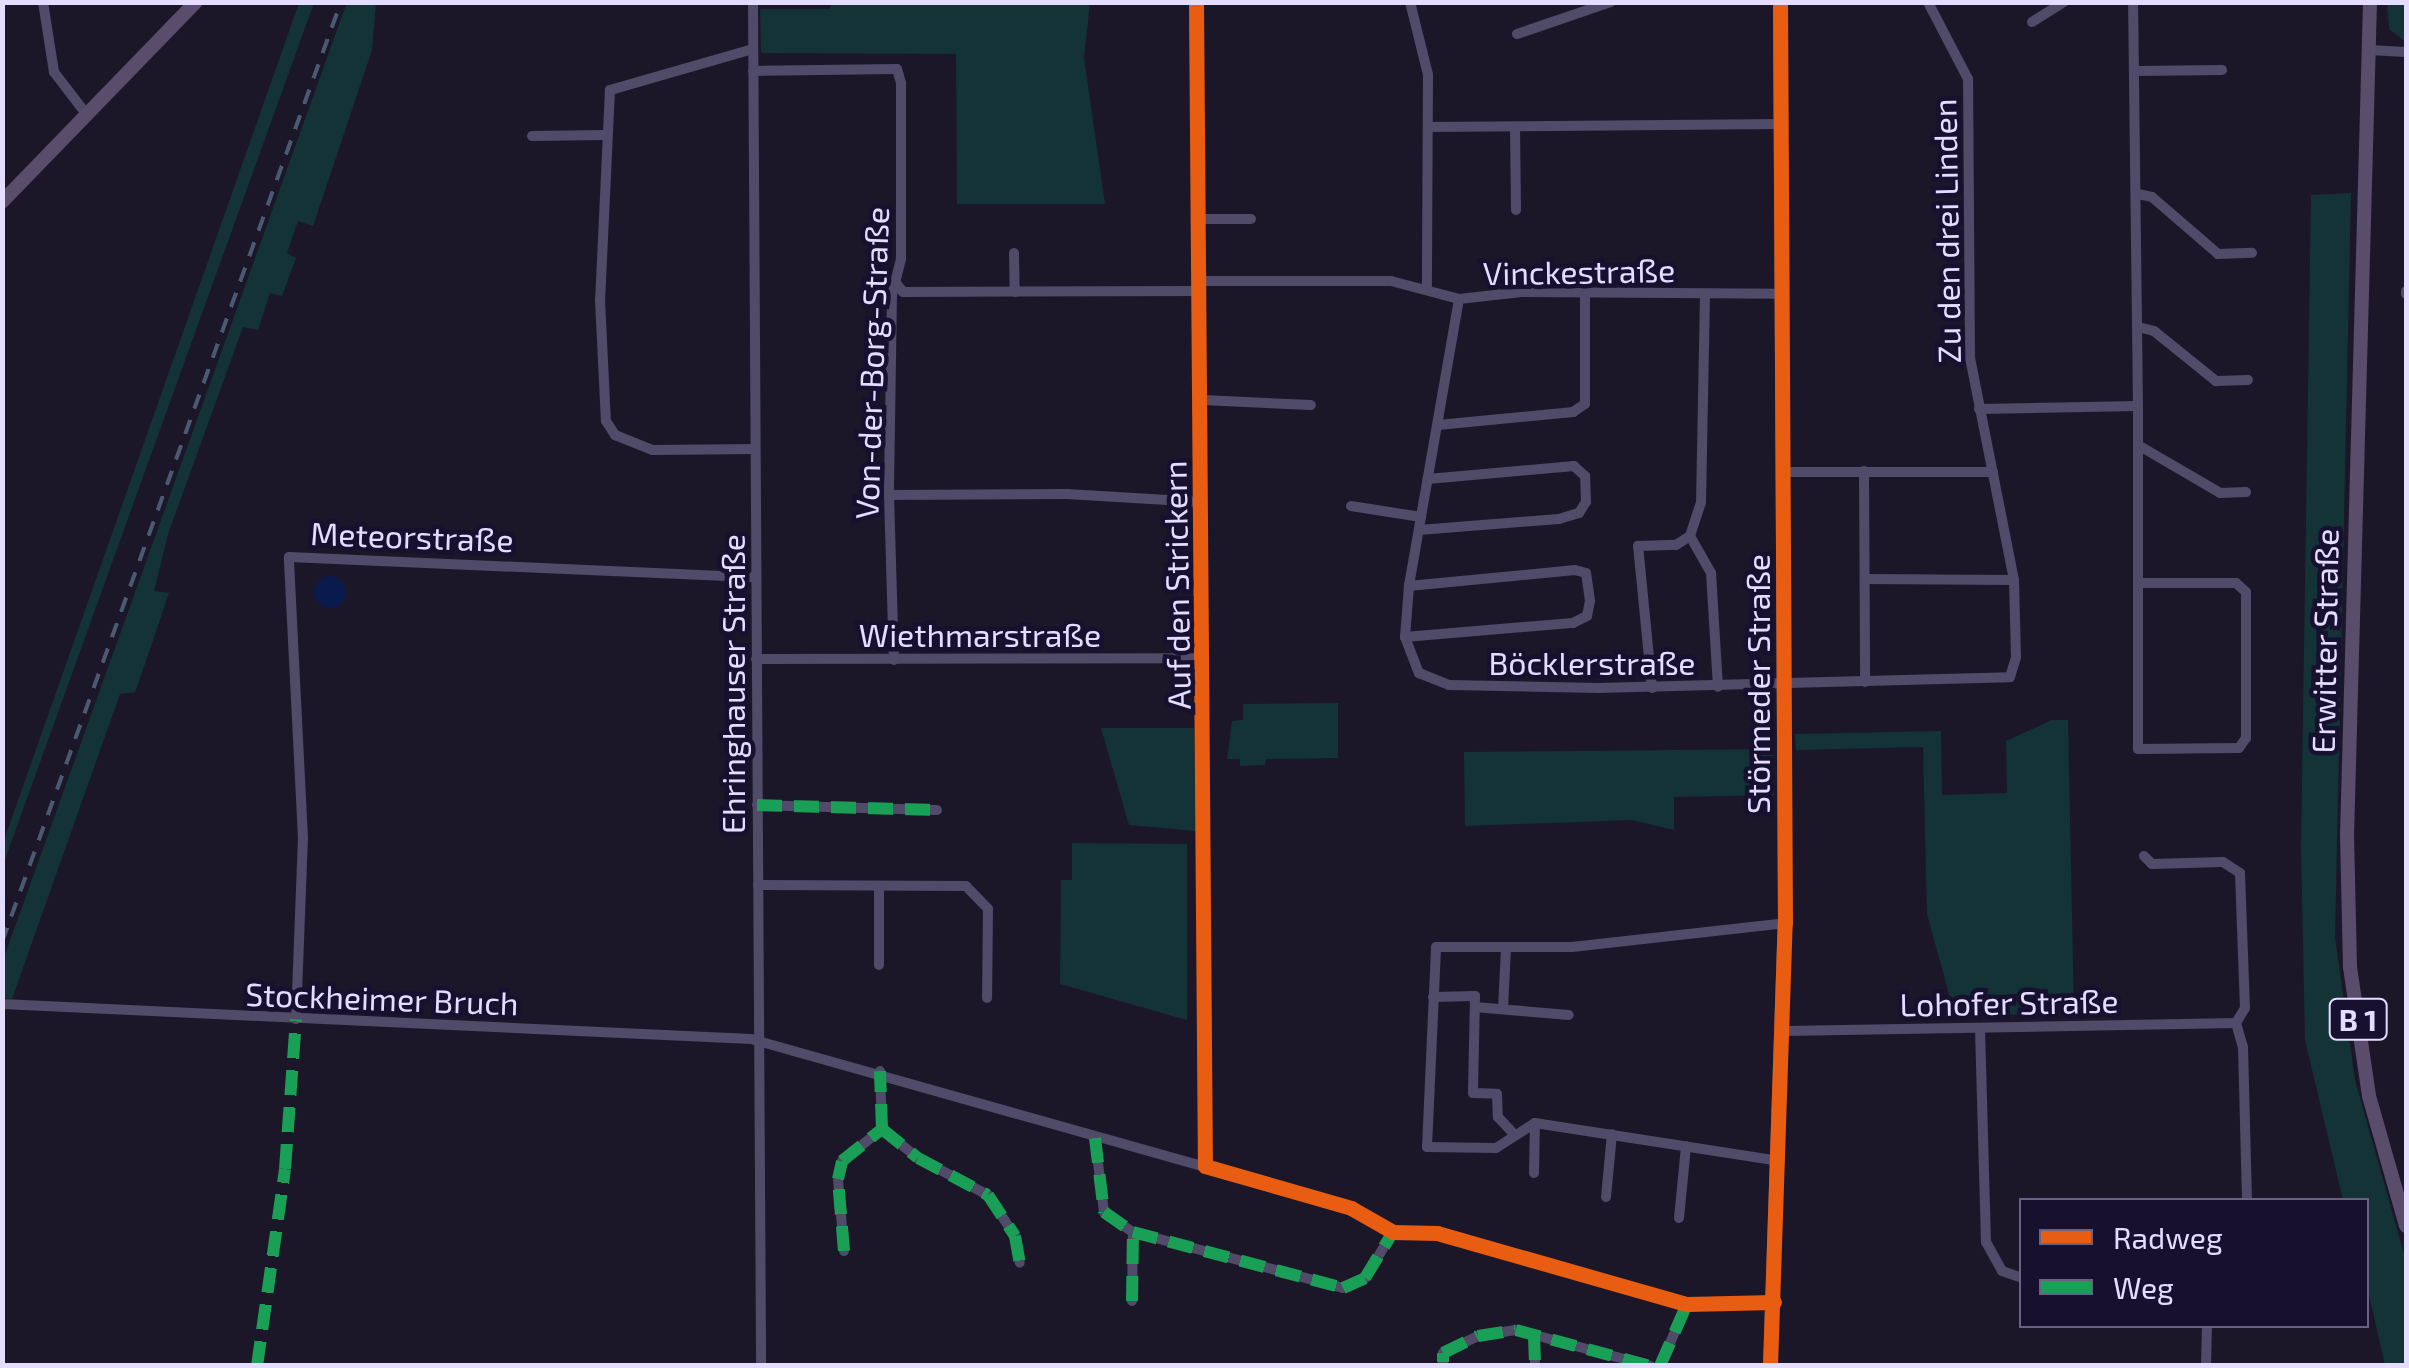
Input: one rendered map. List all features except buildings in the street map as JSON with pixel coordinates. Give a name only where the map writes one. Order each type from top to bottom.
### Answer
[{"type":"main road","points":[[2,202],[196,2]]},
{"type":"main road","name":"Störmeder Straße","points":[[1770,1366],[1780,1160],[1785,922],[1780,2]]},
{"type":"main road","name":"Erwitter Straße","points":[[2370,2],[2347,834],[2350,967],[2369,1096],[2406,1226]]},
{"type":"street","points":[[43,2],[54,72],[87,115]]},
{"type":"street","name":"Ehringhauser Straße","points":[[752,2],[762,1366]]},
{"type":"street","name":"Auf den Strickern","points":[[1196,2],[1203,400],[1200,502],[1205,1166]]},
{"type":"street","points":[[1410,2],[1428,75],[1427,286]]},
{"type":"street","points":[[1517,34],[1611,2]]},
{"type":"street","name":"Zu den drei Linden","points":[[1928,2],[1968,79],[1970,358],[2014,580]]},
{"type":"street","points":[[2032,22],[2064,2]]},
{"type":"street","points":[[2132,2],[2138,194],[2138,749],[2239,748],[2246,738],[2246,592],[2236,583],[2140,584]]},
{"type":"street","points":[[752,50],[610,90],[604,135],[600,300],[606,421],[632,447],[756,449]]},
{"type":"street","points":[[2369,50],[2406,52]]},
{"type":"street","name":"Von-der-Borg-Straße","points":[[753,71],[897,69],[901,258],[894,280],[889,495],[894,660]]},
{"type":"street","points":[[2136,71],[2222,70]]},
{"type":"street","points":[[1428,127],[1781,124]]},
{"type":"street","points":[[1515,127],[1516,210]]},
{"type":"street","points":[[532,136],[604,135]]},
{"type":"street","points":[[2138,194],[2152,197],[2218,254],[2252,254]]},
{"type":"street","points":[[1200,219],[1251,219]]},
{"type":"street","points":[[1014,253],[1015,292]]},
{"type":"street","name":"Vinckestraße","points":[[894,280],[903,292],[1427,286],[1458,299],[1585,294],[1781,294]]},
{"type":"street","points":[[1438,425],[1573,412],[1586,404],[1585,294]]},
{"type":"street","points":[[1652,688],[1638,546],[1676,544],[1690,536],[1700,503],[1704,296]]},
{"type":"street","points":[[1409,586],[1576,570],[1586,573],[1587,616],[1550,626],[1405,637],[1409,586],[1458,299]]},
{"type":"street","points":[[2138,328],[2154,330],[2216,381],[2248,380]]},
{"type":"street","points":[[1203,400],[1311,405]]},
{"type":"street","points":[[1979,408],[2138,406]]},
{"type":"street","points":[[2138,445],[2220,493],[2246,492]]},
{"type":"street","points":[[1420,530],[1579,513],[1586,502],[1585,476],[1574,466],[1428,479]]},
{"type":"street","points":[[1783,472],[1994,472]]},
{"type":"street","points":[[1864,472],[1865,682]]},
{"type":"street","points":[[889,495],[1066,494],[1200,502]]},
{"type":"street","points":[[1351,506],[1421,517]]},
{"type":"street","points":[[1690,536],[1712,573],[1718,688]]},
{"type":"street","name":"Meteorstraße","points":[[296,1019],[303,838],[289,557],[756,576]]},
{"type":"street","points":[[1865,579],[2014,580]]},
{"type":"street","name":"Böcklerstraße","points":[[1405,637],[1409,660],[1419,673],[1449,685],[1718,688],[2010,678],[2016,657],[2014,580]]},
{"type":"street","name":"Wiethmarstraße","points":[[756,659],[1204,658]]},
{"type":"street","points":[[758,805],[937,810]]},
{"type":"street","points":[[2144,856],[2152,864],[2223,862],[2240,873],[2245,1008],[2236,1023],[2243,1047],[2247,1198]]},
{"type":"street","points":[[758,885],[966,886],[980,896],[992,932],[987,998]]},
{"type":"street","points":[[879,886],[879,965]]},
{"type":"street","points":[[1780,1160],[1535,1123],[1512,1132],[1496,1148],[1427,1147],[1436,947],[1506,948],[1785,922]]},
{"type":"street","points":[[1503,1008],[1506,948]]},
{"type":"street","points":[[1433,997],[1475,996],[1473,1093],[1498,1094],[1498,1117],[1512,1132]]},
{"type":"street","name":"Stockheimer Bruch","points":[[2,1004],[759,1040],[880,1071],[1095,1138],[1350,1208],[1394,1232]]},
{"type":"street","points":[[1475,1007],[1569,1015]]},
{"type":"street","name":"Lohofer Straße","points":[[1784,1031],[2236,1023]]},
{"type":"street","points":[[1980,1028],[1986,1242],[2002,1271],[2019,1277]]},
{"type":"street","points":[[880,1071],[882,1129],[918,1158],[988,1195],[1015,1236],[1020,1263]]},
{"type":"street","points":[[1534,1173],[1535,1123]]},
{"type":"street","points":[[844,1251],[842,1161],[882,1129]]},
{"type":"street","points":[[1606,1197],[1612,1134]]},
{"type":"street","points":[[1095,1138],[1104,1212],[1133,1232],[1342,1288],[1365,1278],[1394,1232],[1438,1233],[1688,1304],[1774,1302]]},
{"type":"street","points":[[1679,1218],[1686,1146]]},
{"type":"street","points":[[1132,1301],[1133,1232]]},
{"type":"street","points":[[1660,1366],[1688,1304]]},
{"type":"street","points":[[2206,1366],[2208,1328]]},
{"type":"street","points":[[1443,1362],[1443,1353],[1497,1330],[1534,1335],[1650,1366]]},
{"type":"street","points":[[1534,1335],[1535,1366]]},
{"type":"green space","points":[[347,2],[376,3],[372,50],[313,226],[298,221],[287,253],[296,258],[282,296],[270,293],[258,330],[243,327],[168,534],[154,591],[169,593],[135,692],[120,694],[12,999],[3,998],[3,960]]},
{"type":"green space","points":[[299,3],[314,3],[3,865],[3,843]]},
{"type":"green space","points":[[831,3],[1090,3],[1084,58],[1105,204],[957,204],[956,54],[761,53],[760,9],[830,9]]},
{"type":"green space","points":[[2387,3],[2406,3],[2406,42],[2389,29]]},
{"type":"green space","points":[[2351,193],[2335,937],[2355,1080],[2406,1261],[2406,1366],[2385,1365],[2369,1295],[2369,1198],[2343,1198],[2305,1040],[2301,847],[2311,195]]},
{"type":"green space","points":[[1338,703],[1338,758],[1266,759],[1265,765],[1240,766],[1240,759],[1227,759],[1232,721],[1243,720],[1243,704]]},
{"type":"green space","points":[[2052,720],[2068,720],[2074,1013],[1955,1016],[1927,914],[1923,747],[1796,750],[1795,734],[1941,731],[1942,795],[2007,793],[2006,741]]},
{"type":"green space","points":[[1101,728],[1194,728],[1196,831],[1129,825]]},
{"type":"green space","points":[[1774,749],[1774,795],[1674,797],[1674,830],[1632,820],[1465,826],[1464,752]]},
{"type":"green space","points":[[1072,843],[1187,844],[1187,1020],[1060,984],[1061,880],[1072,880]]},
{"type":"water","points":[[330,576],[341,581],[346,592],[341,603],[330,608],[319,603],[314,592],[319,581]]},
{"type":"railway","points":[[2,942],[341,2]]},
{"type":"marked path","points":[[757,805],[937,810]]},
{"type":"marked path","points":[[257,1366],[285,1169],[296,1019]]},
{"type":"marked path","points":[[844,1251],[838,1179],[842,1161],[882,1129],[880,1071]]},
{"type":"marked path","points":[[882,1129],[918,1158],[988,1195],[1015,1236],[1020,1263]]},
{"type":"marked path","points":[[1095,1138],[1104,1212],[1133,1232],[1343,1288],[1365,1278],[1393,1232]]},
{"type":"marked path","points":[[1132,1301],[1133,1232]]},
{"type":"marked path","points":[[1660,1366],[1687,1304]]},
{"type":"marked path","points":[[1443,1362],[1443,1353],[1478,1336],[1516,1330],[1650,1366]]},
{"type":"marked path","points":[[1534,1335],[1535,1366]]},
{"type":"cycle path","points":[[1196,2],[1205,1166],[1351,1208],[1393,1232],[1437,1233],[1687,1304],[1774,1302]]},
{"type":"cycle path","points":[[1770,1366],[1785,923],[1780,2]]}]
